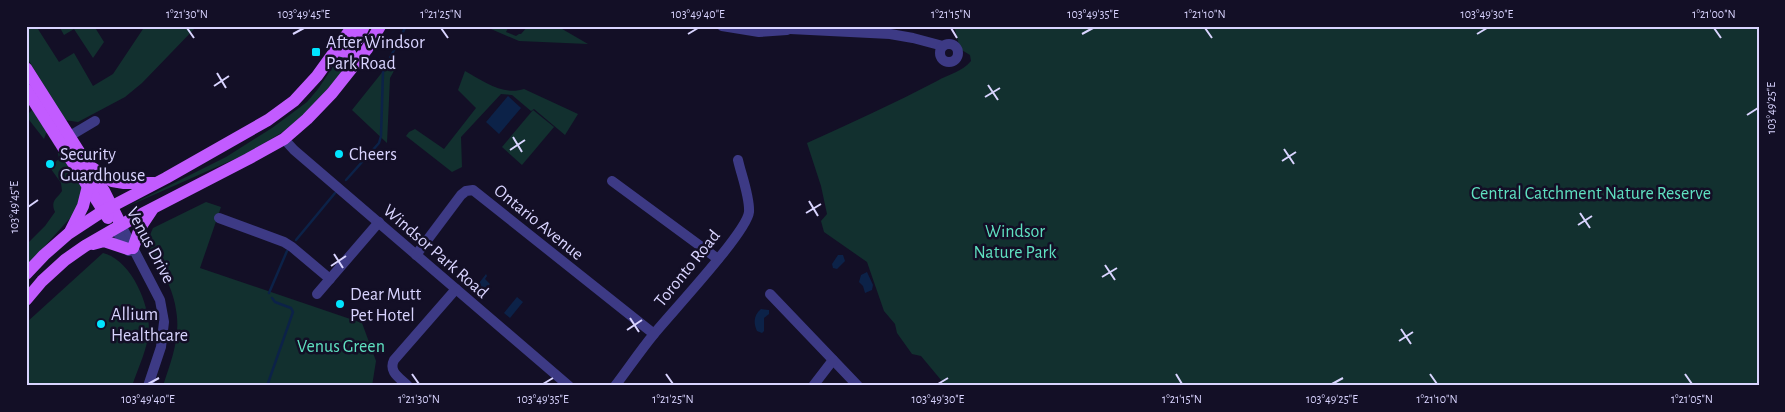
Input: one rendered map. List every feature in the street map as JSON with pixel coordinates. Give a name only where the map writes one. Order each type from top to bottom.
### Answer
[{"type":"main road","points":[[26,274],[68,234],[107,209],[268,120],[294,101],[318,76],[353,26]]},
{"type":"main road","points":[[340,45],[354,42],[358,39],[364,26]]},
{"type":"main road","points":[[26,300],[42,281],[65,260],[86,246],[118,227],[284,139],[307,119],[356,65],[380,26]]},
{"type":"main road","points":[[340,45],[350,53],[356,65]]},
{"type":"main road","points":[[26,68],[88,186],[107,209]]},
{"type":"main road","points":[[26,89],[64,139],[88,164],[112,181],[156,183]]},
{"type":"main road","points":[[88,164],[104,191],[107,209]]},
{"type":"main road","points":[[68,234],[79,215],[88,186]]},
{"type":"main road","points":[[86,246],[104,241],[130,248],[140,228],[154,208]]},
{"type":"main road","name":"Venus Drive","points":[[107,209],[118,227]]},
{"type":"street","points":[[722,26],[759,32],[779,32],[790,29]]},
{"type":"street","points":[[779,26],[790,29],[861,30],[905,37],[943,46]]},
{"type":"street","points":[[64,139],[95,121]]},
{"type":"street","name":"Windsor Park Road","points":[[284,139],[294,150],[569,386]]},
{"type":"street","name":"Toronto Road","points":[[615,386],[654,334],[718,259],[746,222],[749,212],[738,160]]},
{"type":"street","points":[[612,181],[718,259]]},
{"type":"street","name":"Ontario Avenue","points":[[416,255],[461,195],[466,191],[473,190],[654,334]]},
{"type":"street","points":[[219,218],[284,242],[330,280]]},
{"type":"street","points":[[317,294],[379,222]]},
{"type":"street","name":"Venus Drive","points":[[118,227],[157,301],[164,322],[163,340],[148,386]]},
{"type":"street","points":[[408,386],[392,370],[394,360],[456,289]]},
{"type":"street","points":[[770,294],[858,386]]},
{"type":"street","name":"Venus Drive","points":[[140,386],[151,360],[157,339],[157,301]]},
{"type":"street","points":[[813,386],[833,360]]},
{"type":"green space","points":[[26,26],[36,26],[59,62],[74,53],[93,86],[113,74],[145,26],[197,26],[142,83],[125,97],[78,122],[58,119],[45,87],[26,56]]},
{"type":"green space","points":[[59,26],[94,26],[104,42],[93,58],[74,29],[64,35]]},
{"type":"green space","points":[[484,26],[498,28],[499,26],[509,26],[506,32],[516,36],[521,34],[528,26],[557,26],[588,44],[519,41]]},
{"type":"green space","points":[[954,26],[1759,26],[1759,386],[946,386],[921,356],[912,354],[897,333],[895,324],[884,311],[867,262],[824,232],[821,221],[827,214],[821,186],[807,143],[942,79],[967,65],[971,61],[970,55],[960,49]]},
{"type":"green space","points":[[340,56],[350,59],[339,76],[303,116],[281,133],[246,154],[124,208],[226,157],[272,128],[307,102]]},
{"type":"green space","points":[[388,65],[395,69],[390,78],[387,143],[352,110]]},
{"type":"green space","points":[[465,71],[501,89],[516,91],[524,89],[578,114],[565,135],[534,109],[531,111],[512,95],[501,94],[461,137],[462,167],[452,172],[406,136],[415,129],[444,149],[476,108],[458,90]]},
{"type":"green space","points":[[33,109],[47,131],[44,139],[26,116]]},
{"type":"green space","points":[[533,110],[554,127],[522,165],[502,147]]},
{"type":"green space","points":[[58,153],[60,153],[84,187],[80,207],[26,267],[26,245],[45,226],[55,212],[54,202],[62,191],[61,183],[51,169],[59,159]]},
{"type":"green space","name":"Venus Green","points":[[206,202],[221,207],[200,268],[362,323],[376,361],[372,386],[163,386],[174,349],[177,320],[175,303],[170,288],[150,250],[150,236],[153,228]]},
{"type":"green space","points":[[103,253],[113,257],[130,273],[146,307],[148,336],[145,351],[132,386],[26,386],[26,323]]},
{"type":"water","points":[[508,96],[521,108],[499,134],[486,122]]},
{"type":"water","points":[[838,255],[843,255],[845,261],[837,269],[833,268],[832,264]]},
{"type":"water","points":[[867,272],[873,285],[872,290],[865,293],[863,286],[859,282],[861,275]]},
{"type":"water","points":[[486,274],[485,279],[490,284],[479,297],[473,291]]},
{"type":"water","points":[[517,297],[523,302],[510,318],[504,313]]},
{"type":"water","points":[[761,309],[769,310],[769,314],[764,318],[764,331],[762,333],[757,331],[755,325],[756,316]]},
{"type":"waterway","points":[[346,180],[379,143],[381,136],[383,72],[406,26]]},
{"type":"waterway","points":[[296,240],[335,193]]},
{"type":"waterway","points":[[269,293],[287,251]]},
{"type":"waterway","points":[[267,386],[293,312],[291,308],[275,302],[272,298]]},
{"type":"place","name":"After Windsor Park Road","points":[[316,52]]},
{"type":"place","name":"Cheers","points":[[339,154]]},
{"type":"place","name":"Security Guardhouse","points":[[50,164]]},
{"type":"place","name":"Dear Mutt Pet Hotel","points":[[340,304]]},
{"type":"place","name":"Allium Healthcare","points":[[101,324]]},
{"type":"park label","name":"Central Catchment Nature Reserve","points":[[1591,193]]},
{"type":"park label","name":"Windsor Nature Park","points":[[1015,241]]}]
